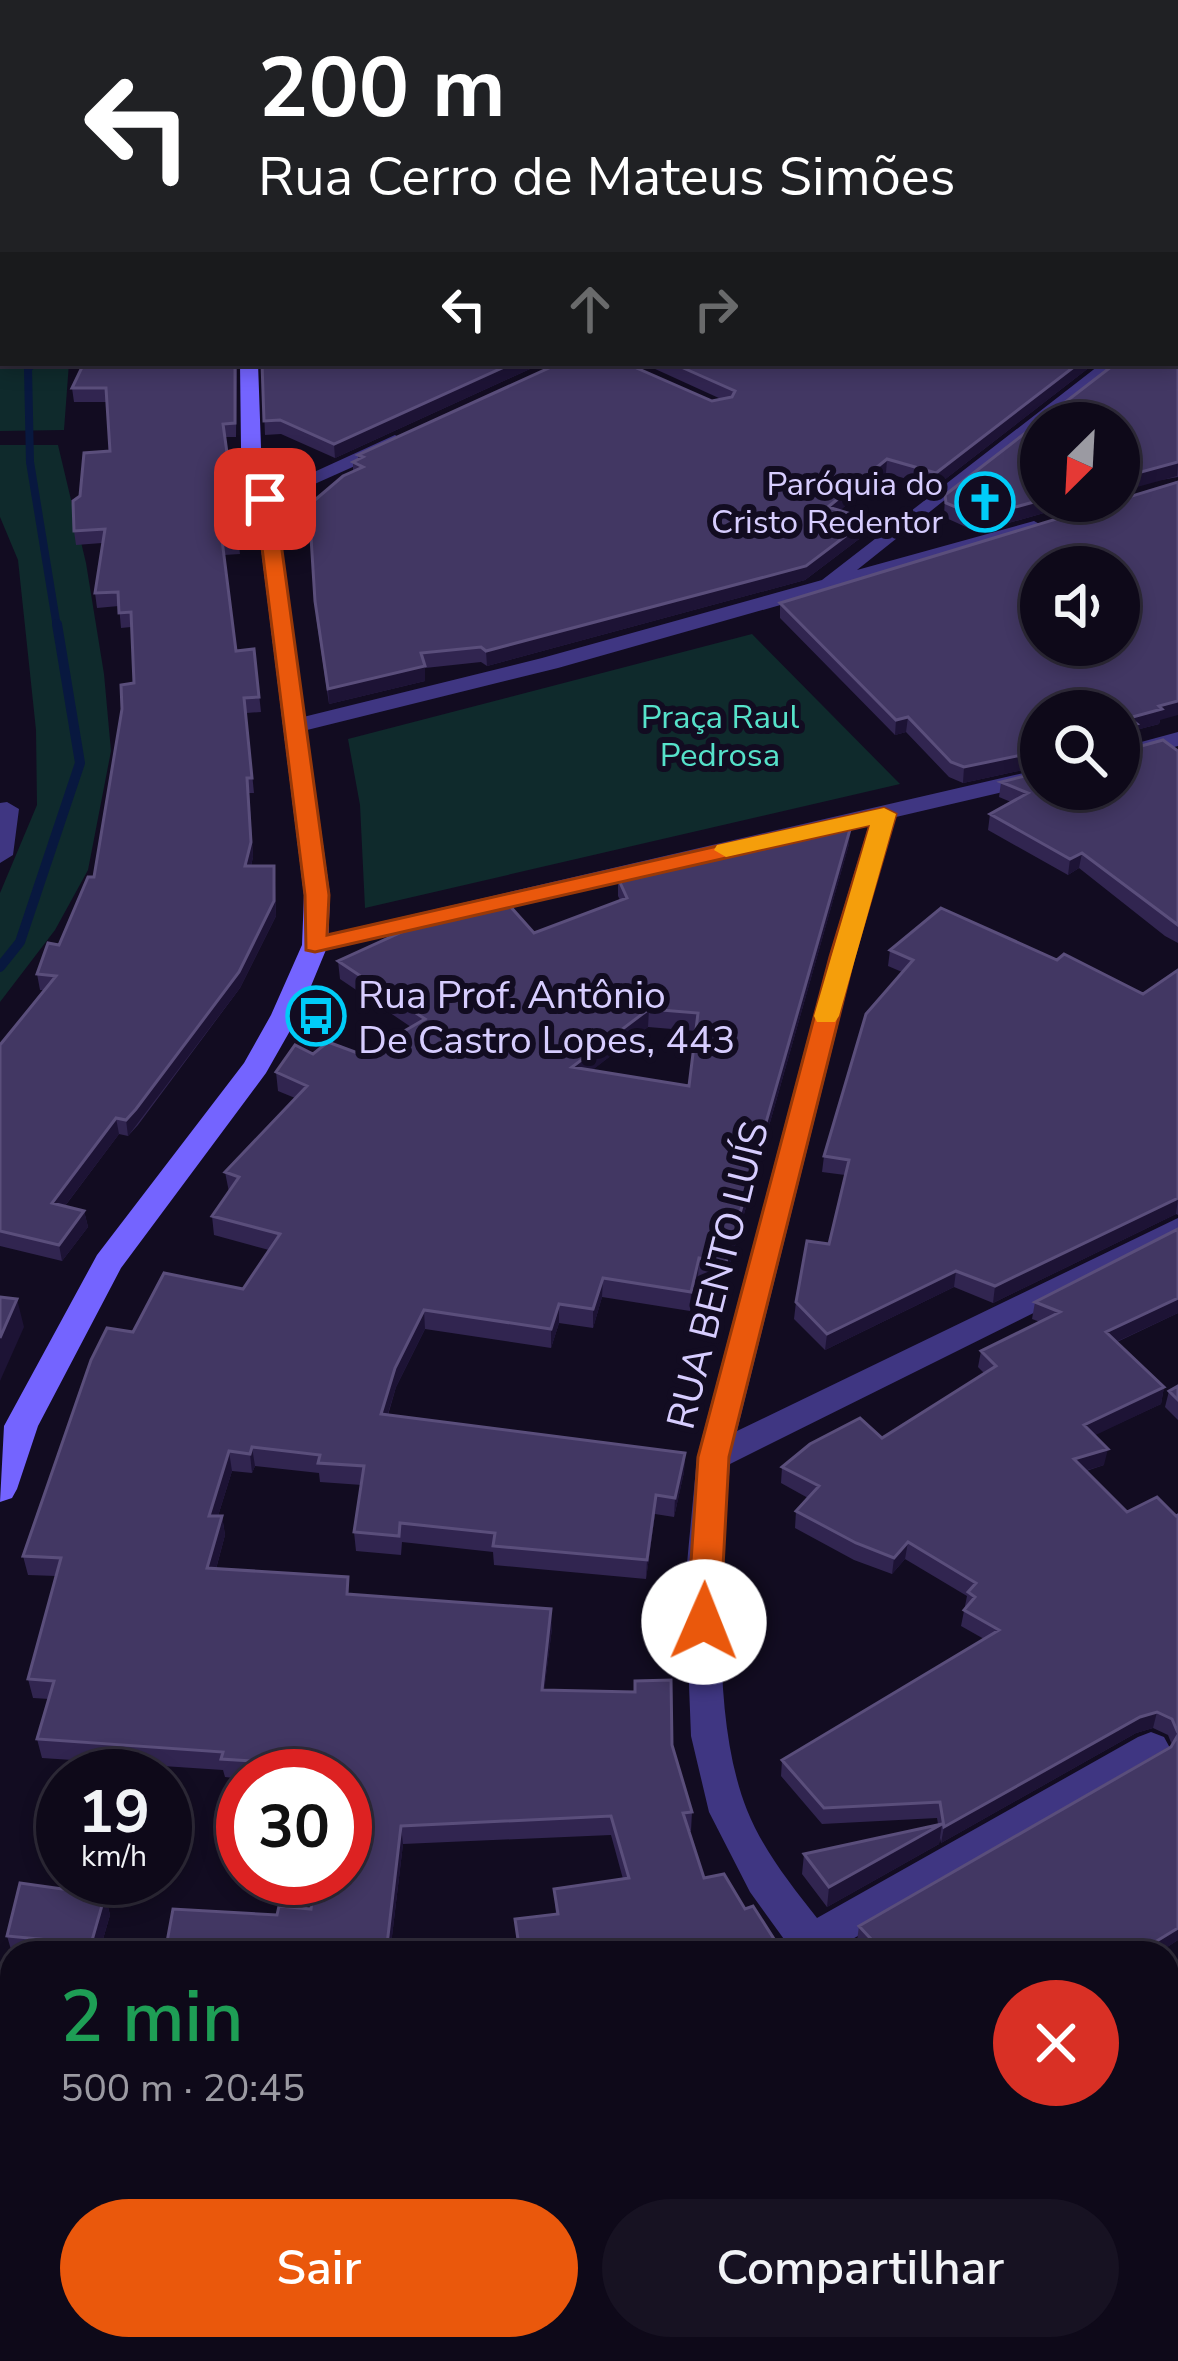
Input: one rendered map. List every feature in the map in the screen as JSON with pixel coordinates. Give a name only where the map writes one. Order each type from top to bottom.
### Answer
[{"type":"main road","points":[[0,1489],[21,1426],[69,1329],[108,1263],[256,1067],[315,945],[317,895],[265,499],[251,448],[248,366]]},
{"type":"street","points":[[822,586],[1110,366]]},
{"type":"street","points":[[265,499],[411,434]]},
{"type":"street","points":[[295,726],[550,663],[1054,522]]},
{"type":"street","points":[[1140,749],[1178,739]]},
{"type":"street","points":[[315,945],[1020,781]]},
{"type":"street","points":[[0,855],[8,809]]},
{"type":"street","name":"RUA BENTO LUÍS","points":[[809,1941],[764,1880],[728,1812],[710,1736],[703,1585],[713,1457],[842,957],[884,814]]},
{"type":"street","points":[[713,1457],[1178,1228]]},
{"type":"street","points":[[826,1941],[1151,1748]]},
{"type":"green space","points":[[0,366],[69,366],[64,430],[0,431]]},
{"type":"green space","points":[[0,445],[58,445],[86,563],[111,751],[88,870],[55,930],[0,1002],[0,893],[37,805],[36,730],[18,560],[0,517]]},
{"type":"green space","name":"Praça Raul Pedrosa","points":[[752,634],[900,784],[365,908],[360,805],[348,739]]},
{"type":"building","points":[[83,366],[235,366],[235,423],[223,424],[239,539],[222,540],[236,651],[254,649],[259,697],[244,698],[252,778],[247,778],[251,842],[245,866],[274,866],[274,901],[239,972],[136,1109],[126,1120],[116,1118],[52,1203],[84,1211],[59,1245],[0,1231],[0,1045],[56,976],[37,974],[48,943],[59,945],[88,877],[94,877],[122,709],[121,685],[134,683],[131,612],[119,613],[118,592],[95,593],[105,529],[74,531],[73,501],[80,496],[84,453],[110,451],[106,388],[72,388]]},
{"type":"building","points":[[262,366],[506,366],[334,444],[280,420],[264,421]]},
{"type":"building","points":[[553,366],[632,366],[712,401],[732,397],[735,391],[679,366],[1075,366],[1028,402],[1020,402],[1020,408],[936,473],[887,459],[828,507],[868,519],[806,566],[486,651],[481,647],[421,653],[425,666],[328,689],[315,601],[309,505],[343,476],[363,467],[353,462],[363,457],[358,455]]},
{"type":"building","points":[[1112,366],[1178,366],[1178,462],[1140,472],[1140,402],[1065,402]]},
{"type":"building","points":[[1020,437],[1020,506],[979,517],[946,503],[945,495]]},
{"type":"building","points":[[1178,482],[1178,701],[1140,715],[1140,690],[1020,690],[1020,755],[964,767],[951,762],[908,717],[896,720],[780,603],[1046,522],[1140,522],[1140,494]]},
{"type":"building","points":[[1163,740],[1178,751],[1178,925],[1082,853],[1070,859],[990,814],[1020,797],[1020,810],[1140,810],[1140,746]]},
{"type":"building","points":[[1020,777],[1020,790],[1001,782]]},
{"type":"building","points":[[851,826],[726,1262],[699,1258],[691,1292],[603,1278],[593,1309],[559,1304],[551,1329],[424,1310],[395,1368],[381,1414],[685,1453],[675,1498],[656,1495],[647,1560],[493,1546],[495,1533],[400,1523],[399,1536],[354,1532],[364,1466],[318,1463],[320,1455],[252,1447],[250,1454],[229,1451],[209,1516],[222,1516],[207,1568],[348,1577],[347,1594],[551,1609],[542,1690],[635,1692],[635,1681],[671,1680],[672,1745],[692,1812],[683,1813],[704,1878],[724,1874],[745,1909],[753,1906],[775,1941],[518,1941],[515,1919],[558,1914],[554,1889],[629,1878],[611,1816],[401,1826],[387,1941],[167,1941],[173,1909],[277,1915],[279,1906],[372,1905],[372,1749],[216,1752],[37,1739],[54,1681],[28,1679],[61,1558],[23,1556],[91,1360],[107,1328],[133,1332],[164,1273],[243,1289],[280,1234],[212,1216],[239,1177],[225,1172],[307,1086],[276,1072],[295,1045],[313,1054],[328,1042],[363,1055],[425,1019],[338,961],[404,931],[509,905],[534,933],[627,898],[618,878]],"holes":[[[649,1009],[698,1013],[689,1086],[572,1067]]]},
{"type":"building","points":[[941,908],[1057,960],[1064,954],[1143,994],[1178,970],[1178,1198],[995,1286],[956,1271],[827,1334],[796,1302],[807,1241],[829,1244],[849,1160],[824,1156],[866,1014],[913,960],[890,950]]},
{"type":"building","points":[[1178,1229],[1178,1298],[1106,1332],[1164,1387],[1084,1425],[1108,1449],[1074,1459],[1127,1512],[1157,1497],[1178,1515],[1178,1733],[1172,1719],[1157,1712],[1140,1717],[944,1827],[940,1802],[824,1808],[782,1760],[999,1630],[964,1610],[975,1597],[968,1592],[976,1583],[908,1542],[894,1558],[796,1511],[819,1486],[782,1467],[810,1444],[860,1418],[882,1438],[996,1366],[981,1351],[1060,1312],[1035,1302]]},
{"type":"building","points":[[0,1297],[17,1299],[0,1338]]},
{"type":"building","points":[[1178,1735],[1178,1928],[1157,1941],[873,1941],[859,1926],[1171,1747]]},
{"type":"building","points":[[942,1824],[829,1887],[804,1854]]},
{"type":"building","points":[[20,1883],[36,1885],[36,1905],[102,1905],[92,1941],[7,1936]]},
{"type":"waterway","points":[[30,366],[30,462],[57,627]]},
{"type":"waterway","points":[[0,967],[20,942],[80,763],[57,624]]},
{"type":"slow traffic","points":[[726,850],[884,814],[826,1016]]},
{"type":"place","name":"Paróquia do Cristo Redentor","points":[[985,502]]},
{"type":"place","name":"Rua Prof. Antônio De Castro Lopes, 443","points":[[316,1016]]},
{"type":"route","points":[[265,499],[310,832],[317,895],[315,945],[884,814],[842,957],[713,1457],[704,1622]]}]
